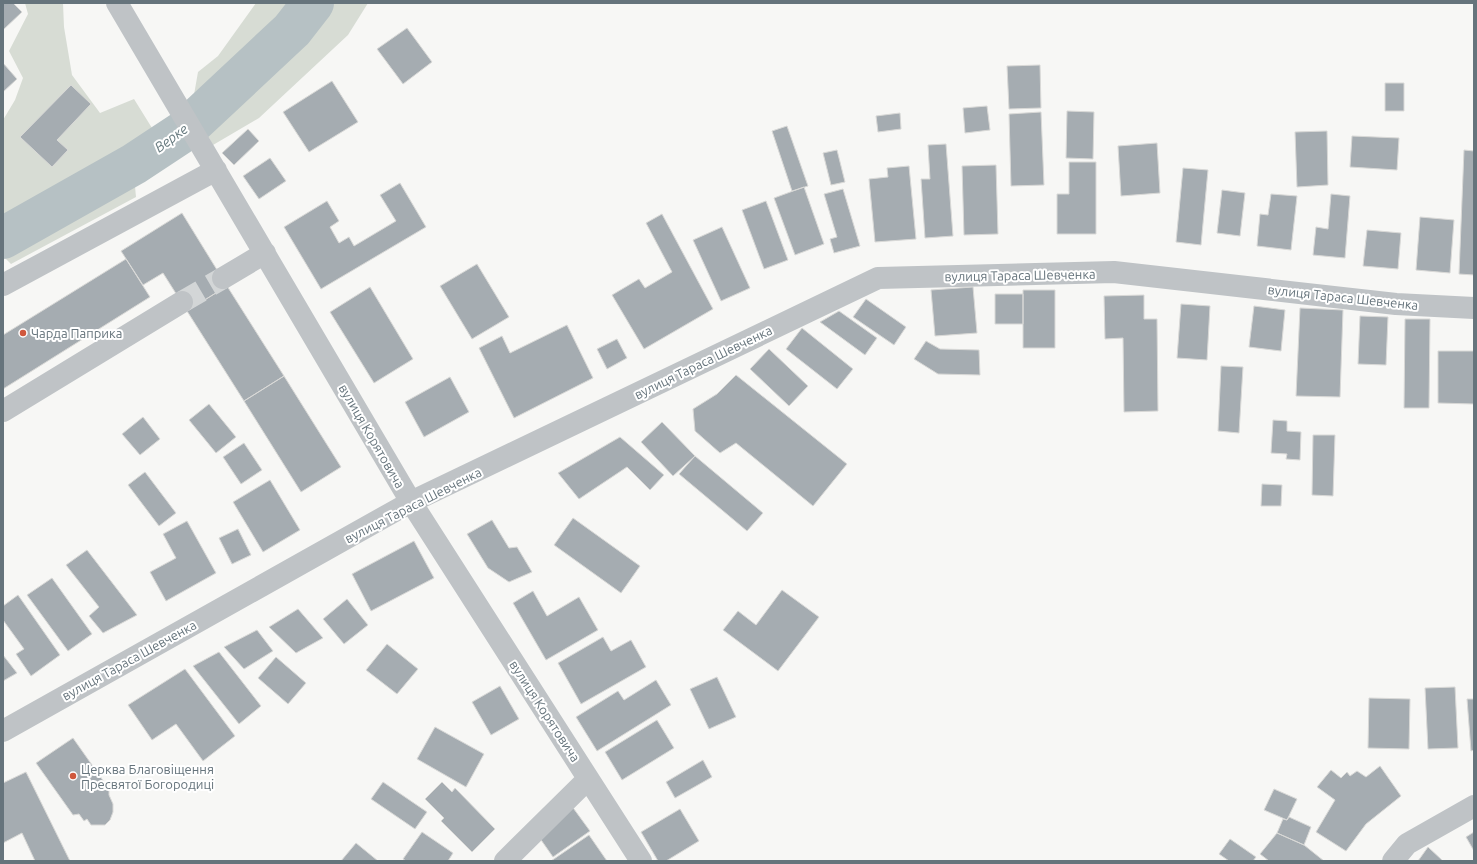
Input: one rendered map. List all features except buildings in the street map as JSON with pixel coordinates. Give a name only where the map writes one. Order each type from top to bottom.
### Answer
[{"type":"street","name":"вулиця Корятовича","points":[[117,3],[412,502],[641,861]]},
{"type":"street","points":[[3,286],[216,170]]},
{"type":"street","points":[[223,278],[265,253]]},
{"type":"street","name":"вулиця Тараса Шевченка","points":[[3,731],[412,502],[878,278],[1114,272],[1396,304],[1474,308]]},
{"type":"street","points":[[3,411],[182,302]]},
{"type":"street","points":[[505,861],[588,779]]},
{"type":"street","points":[[1393,861],[1407,844],[1474,806]]},
{"type":"shaded area","points":[[25,3],[63,3],[64,27],[72,75],[100,113],[134,99],[152,128],[132,154],[136,197],[11,264],[3,256],[3,120],[15,100],[23,78],[9,51],[28,14]]},
{"type":"shaded area","points":[[256,3],[368,3],[348,35],[259,118],[213,145],[192,106],[198,72],[218,56]]},
{"type":"waterway","name":"Верке","points":[[3,238],[134,164],[184,131],[292,30],[313,3]]},
{"type":"tunnel","points":[[182,302],[223,278]]},
{"type":"place","name":"Чарда Паприка","points":[[23,333]]},
{"type":"place","name":"Церква Благовіщення Пресвятої Богородиці","points":[[73,776]]}]
